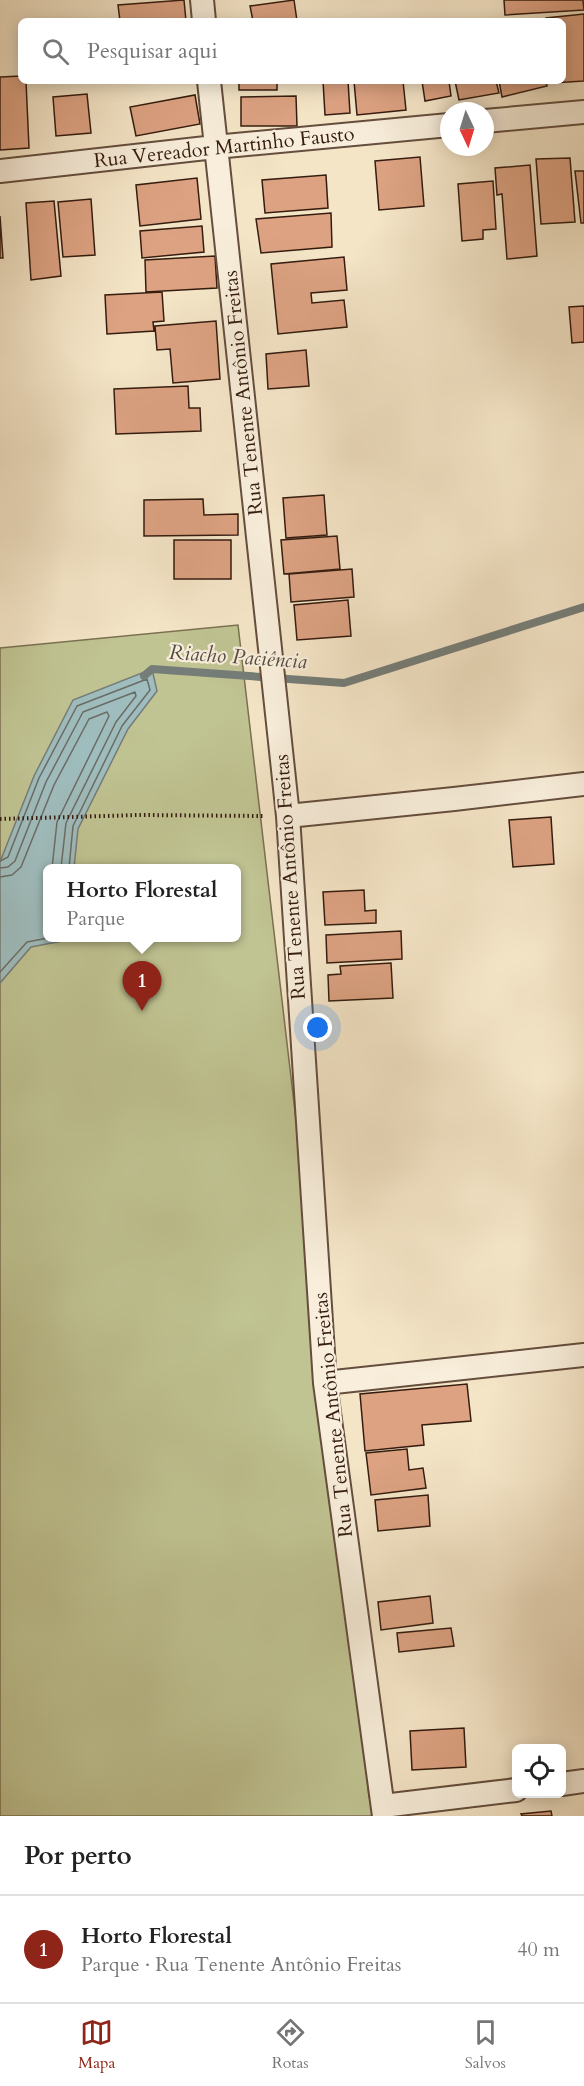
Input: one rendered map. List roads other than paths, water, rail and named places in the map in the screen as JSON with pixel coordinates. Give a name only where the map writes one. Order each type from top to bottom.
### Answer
[{"type":"street","points":[[202,0],[204,18]]},
{"type":"street","name":"Rua Tenente Antônio Freitas","points":[[209,84],[288,816],[325,1383],[383,1811]]},
{"type":"street","points":[[494,121],[584,112]]},
{"type":"street","name":"Rua Vereador Martinho Fausto","points":[[0,171],[215,147],[440,126]]},
{"type":"street","points":[[288,816],[454,800],[584,784]]},
{"type":"street","points":[[325,1383],[584,1354]]},
{"type":"street","points":[[566,1783],[584,1781]]},
{"type":"street","points":[[383,1811],[512,1791]]},
{"type":"water","points":[[152,669],[157,691],[128,729],[78,829],[74,864],[43,864],[43,942],[57,942],[31,947],[0,983],[0,862],[34,776],[73,700]]},
{"type":"waterway","name":"Riacho Paciência","points":[[144,676],[152,669],[344,683],[584,607]]},
{"type":"place","name":"Horto Florestal","points":[[142,1011]]}]
